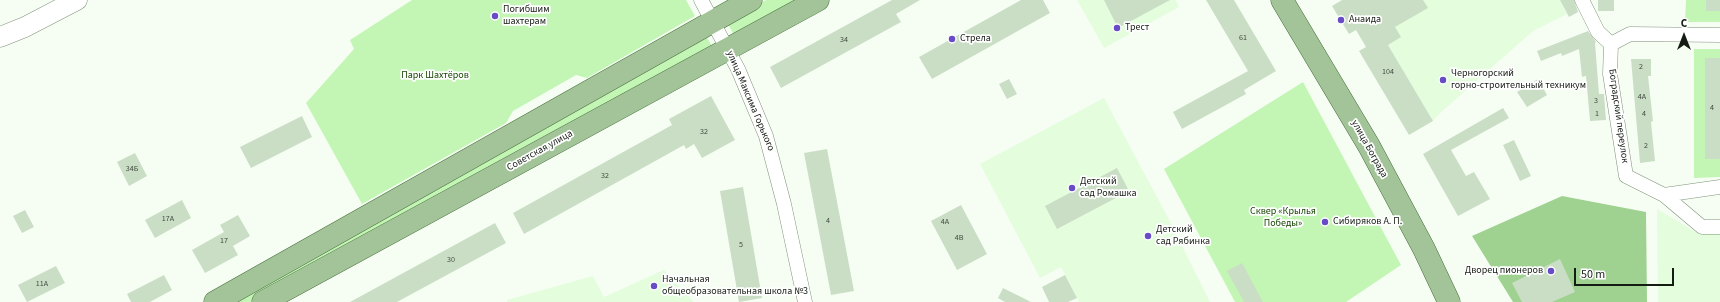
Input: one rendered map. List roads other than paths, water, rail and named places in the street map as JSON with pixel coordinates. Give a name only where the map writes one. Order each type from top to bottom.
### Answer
[{"type":"main road","points":[[215,302],[751,0]]},
{"type":"main road","name":"Советская улица","points":[[263,302],[818,0]]},
{"type":"main road","name":"улица Бограда","points":[[1282,0],[1369,146],[1424,249],[1449,302]]},
{"type":"street","points":[[0,36],[25,27],[77,0]]},
{"type":"street","name":"улица Максима Горького","points":[[701,0],[714,21],[728,49],[766,136],[782,196],[805,302]]},
{"type":"street","points":[[1582,0],[1598,32],[1611,44],[1630,34],[1720,35]]},
{"type":"street","name":"Боградский переулок","points":[[1611,44],[1610,74],[1626,176],[1664,195]]},
{"type":"street","points":[[1664,195],[1720,187]]},
{"type":"street","points":[[1664,195],[1702,227],[1720,227]]},
{"type":"place","name":"Погибшим шахтерам","points":[[495,16]]},
{"type":"place","name":"Анаида","points":[[1341,20]]},
{"type":"place","name":"Трест","points":[[1117,28]]},
{"type":"place","name":"Стрела","points":[[952,39]]},
{"type":"place","name":"Черногорский горно-строительный техникум","points":[[1443,80]]},
{"type":"place","name":"Детский сад Ромашка","points":[[1072,188]]},
{"type":"place","name":"Сибиряков А. П.","points":[[1325,222]]},
{"type":"place","name":"Детский сад Рябинка","points":[[1148,236]]},
{"type":"place","name":"Дворец пионеров","points":[[1551,271]]},
{"type":"place","name":"Начальная общеобразовательная школа №3","points":[[654,286]]},
{"type":"park label","name":"Парк Шахтёров","points":[[435,76]]},
{"type":"park label","name":"Сквер «Крылья Победы»","points":[[1283,218]]}]
